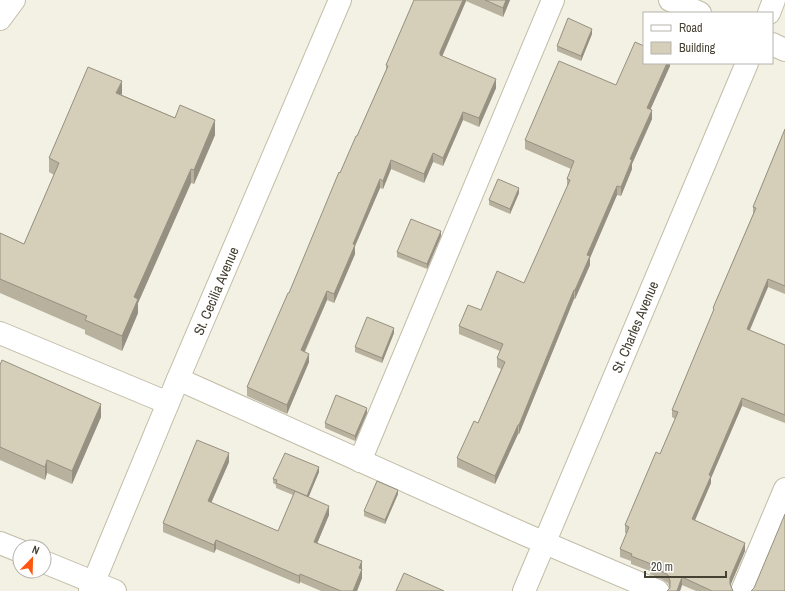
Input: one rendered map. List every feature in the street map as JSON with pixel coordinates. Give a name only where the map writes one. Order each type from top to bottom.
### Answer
[{"type":"street","points":[[0,19],[14,0]]},
{"type":"street","name":"St. Cecilia Avenue","points":[[92,587],[178,379],[340,0]]},
{"type":"street","points":[[360,461],[553,0]]},
{"type":"street","points":[[670,0],[698,12]]},
{"type":"street","points":[[769,12],[774,0]]},
{"type":"street","points":[[773,44],[785,50]]},
{"type":"street","name":"St. Charles Avenue","points":[[524,591],[747,64]]},
{"type":"street","points":[[0,333],[168,403]]},
{"type":"street","points":[[178,379],[544,543],[658,591]]},
{"type":"street","points":[[742,591],[785,489]]},
{"type":"street","points":[[0,543],[12,548]]},
{"type":"street","points":[[52,566],[92,587],[114,591]]},
{"type":"building","points":[[414,0],[463,0],[440,55],[496,79],[479,118],[463,112],[443,158],[433,153],[424,174],[391,160],[383,181],[380,179],[353,244],[355,245],[334,294],[327,291],[301,350],[309,354],[287,405],[247,387],[289,293],[339,172],[340,173],[388,66],[386,65]]},
{"type":"building","points":[[485,0],[506,0],[503,8]]},
{"type":"building","points":[[568,18],[592,29],[581,56],[557,46]]},
{"type":"building","points":[[635,42],[643,46],[643,64],[667,64],[647,108],[652,110],[630,159],[632,160],[621,187],[617,186],[587,255],[590,256],[574,290],[519,425],[495,476],[457,458],[474,421],[478,423],[505,362],[497,358],[503,344],[459,326],[468,305],[481,310],[497,271],[524,283],[570,180],[567,179],[574,161],[525,140],[559,61],[616,85]]},
{"type":"building","points":[[88,67],[122,81],[116,93],[175,118],[180,105],[215,120],[194,170],[191,169],[134,297],[138,299],[122,336],[85,320],[87,316],[0,279],[0,233],[24,244],[59,163],[49,158]]},
{"type":"building","points":[[785,129],[785,286],[768,279],[747,329],[785,345],[785,415],[742,398],[692,519],[745,543],[730,578],[730,584],[733,591],[712,591],[682,577],[677,591],[667,591],[670,588],[668,575],[650,566],[651,564],[631,556],[632,554],[620,549],[629,527],[625,525],[656,452],[660,454],[678,412],[672,410],[714,309],[713,308],[756,208],[753,207]]},
{"type":"building","points":[[498,179],[519,188],[510,209],[489,200]]},
{"type":"building","points":[[411,219],[441,231],[427,264],[397,252]]},
{"type":"building","points":[[367,317],[394,328],[382,358],[355,347]]},
{"type":"building","points":[[2,360],[101,404],[72,471],[47,460],[45,467],[0,447],[0,365]]},
{"type":"building","points":[[336,395],[367,408],[355,436],[325,423]]},
{"type":"building","points":[[197,440],[229,453],[208,501],[278,531],[295,491],[329,506],[314,542],[362,561],[359,568],[362,569],[353,591],[341,591],[300,574],[299,576],[216,540],[214,545],[163,523]]},
{"type":"building","points":[[285,453],[319,467],[307,496],[276,483],[277,480],[273,479]]},
{"type":"building","points":[[377,481],[398,490],[385,520],[364,511]]},
{"type":"building","points":[[785,514],[785,591],[751,591],[754,588]]},
{"type":"building","points":[[404,573],[444,591],[396,591]]}]
